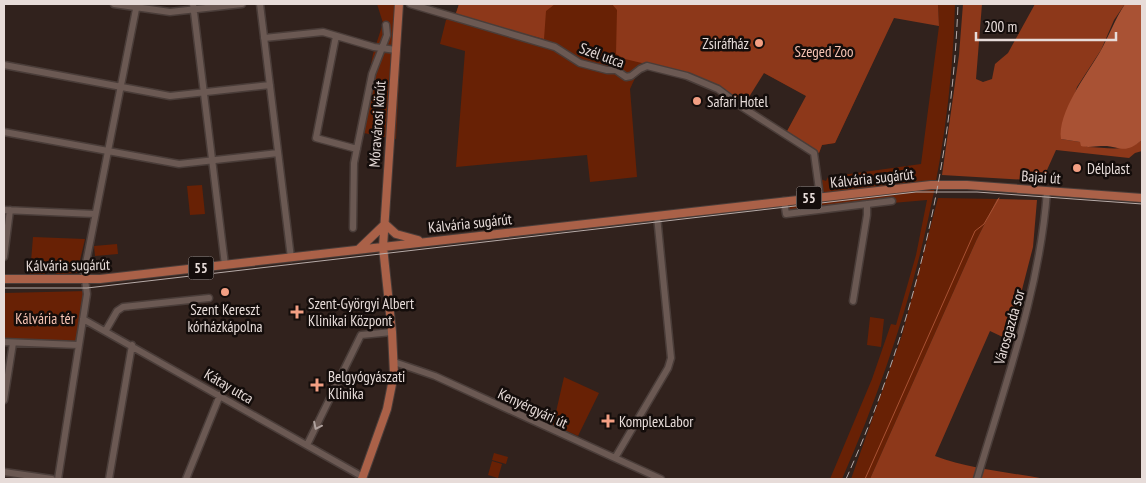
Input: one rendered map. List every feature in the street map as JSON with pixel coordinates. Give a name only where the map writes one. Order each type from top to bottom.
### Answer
[{"type":"main road","name":"Móravárosi körút","points":[[362,478],[386,409],[392,383],[394,362],[383,247],[399,4]]},
{"type":"main road","name":"Kálvária sugárút","points":[[4,279],[85,281],[426,241],[938,185]]},
{"type":"main road","name":"Bajai út","points":[[938,185],[1142,198]]},
{"type":"main road","points":[[358,250],[371,240],[385,224],[402,237],[426,241]]},
{"type":"street","points":[[114,4],[137,6],[160,12],[194,7],[242,4]]},
{"type":"street","points":[[260,4],[291,258]]},
{"type":"street","name":"Szél utca","points":[[410,4],[555,47],[576,61],[607,70],[616,70],[626,76],[632,76],[642,67],[647,66],[703,82],[721,91],[742,107],[811,151],[815,156],[820,197]]},
{"type":"street","points":[[58,479],[87,294],[84,273],[137,6]]},
{"type":"street","points":[[194,7],[225,265]]},
{"type":"street","points":[[352,228],[352,175],[372,74],[387,35],[386,25]]},
{"type":"street","points":[[264,38],[314,32],[396,50]]},
{"type":"street","points":[[336,36],[316,138],[357,149]]},
{"type":"street","points":[[4,65],[170,96],[270,85]]},
{"type":"street","points":[[4,132],[179,164],[278,153]]},
{"type":"street","name":"Városgazda sor","points":[[977,479],[1036,278],[1047,191]]},
{"type":"street","name":"Kálvária sugárút","points":[[784,201],[786,214],[892,201]]},
{"type":"street","points":[[853,301],[867,216],[867,204]]},
{"type":"street","points":[[4,257],[7,210],[95,214]]},
{"type":"street","points":[[615,458],[668,368],[671,358],[656,216]]},
{"type":"street","points":[[106,330],[117,311],[123,307],[209,298]]},
{"type":"street","name":"Kátay utca","points":[[83,319],[106,330],[362,478]]},
{"type":"street","points":[[307,446],[361,335],[392,332]]},
{"type":"street","points":[[4,342],[78,345]]},
{"type":"street","points":[[4,400],[13,342]]},
{"type":"street","points":[[109,479],[132,345]]},
{"type":"street","name":"Kenyérgyári út","points":[[394,362],[435,376],[661,479]]},
{"type":"street","points":[[186,479],[220,395]]},
{"type":"street","points":[[4,472],[52,479]]},
{"type":"green space","points":[[377,4],[403,4],[396,139],[358,132],[373,54],[383,23]]},
{"type":"green space","points":[[459,4],[900,4],[835,143],[822,145],[819,153],[786,133],[807,96],[764,73],[687,74],[642,63],[630,89],[637,177],[590,182],[587,155],[456,167],[465,51],[440,44],[446,20],[455,16]]},
{"type":"green space","points":[[459,4],[555,4],[546,11],[544,39],[455,16]]},
{"type":"green space","name":"Szeged Zoo","points":[[612,4],[938,4],[939,26],[894,18],[835,143],[822,145],[819,153],[786,133],[806,96],[764,73],[744,105],[688,74],[625,59],[616,54],[617,10]]},
{"type":"green space","points":[[938,4],[955,4],[952,66],[945,127],[922,247],[906,306],[866,422],[842,479],[830,479],[872,379],[891,324],[896,325],[916,255],[927,200],[789,212],[789,205],[823,201],[820,179],[826,181],[828,177],[921,164],[939,26]]},
{"type":"green space","points":[[963,4],[982,4],[976,79],[983,82],[992,79],[995,64],[1008,53],[1035,4],[1125,4],[1114,20],[1101,50],[1077,87],[1061,139],[1080,142],[1087,147],[1116,148],[1129,147],[1142,140],[1142,151],[1135,153],[1129,158],[1056,150],[1047,170],[1046,181],[942,175],[959,55]]},
{"type":"green space","points":[[202,185],[205,214],[190,215],[187,186]]},
{"type":"green space","points":[[938,198],[997,199],[976,241],[870,479],[851,479],[902,335]]},
{"type":"green space","points":[[997,199],[1037,200],[1033,247],[1009,340],[990,331],[935,456],[975,467],[1045,479],[870,479],[976,241]]},
{"type":"green space","points":[[33,237],[85,239],[77,273],[56,274],[54,267],[48,267],[45,274],[30,274]]},
{"type":"green space","points":[[117,244],[118,254],[95,256],[94,246]]},
{"type":"green space","name":"Kálvária tér","points":[[87,291],[78,345],[4,342],[4,293]]},
{"type":"green space","points":[[870,317],[884,319],[881,347],[867,345]]},
{"type":"green space","points":[[564,377],[599,393],[578,436],[553,425]]},
{"type":"green space","points":[[494,453],[508,457],[506,464],[492,460]]},
{"type":"green space","points":[[492,461],[502,464],[498,478],[488,475]]},
{"type":"shaded area","points":[[1125,4],[1142,4],[1142,140],[1130,148],[1122,149],[1108,146],[1084,147],[1081,146],[1080,142],[1061,139],[1061,129],[1068,106],[1100,52]]},
{"type":"waterway","points":[[865,479],[975,231],[984,224],[999,198]]},
{"type":"tram line","points":[[4,288],[87,288],[916,192],[977,192],[1142,204]]},
{"type":"railway","points":[[846,479],[891,365],[925,247],[938,187],[947,126],[958,4]]},
{"type":"place","name":"Zsiráfház","points":[[759,43]]},
{"type":"place","name":"Safari Hotel","points":[[697,101]]},
{"type":"place","name":"Délplast","points":[[1077,168]]},
{"type":"place","name":"Szent Kereszt kórházkápolna","points":[[225,292]]},
{"type":"place","name":"Szent-Györgyi Albert Klinikai Központ","points":[[297,312]]},
{"type":"place","name":"Belgyógyászati Klinika","points":[[317,385]]},
{"type":"place","name":"KomplexLabor","points":[[608,421]]}]
